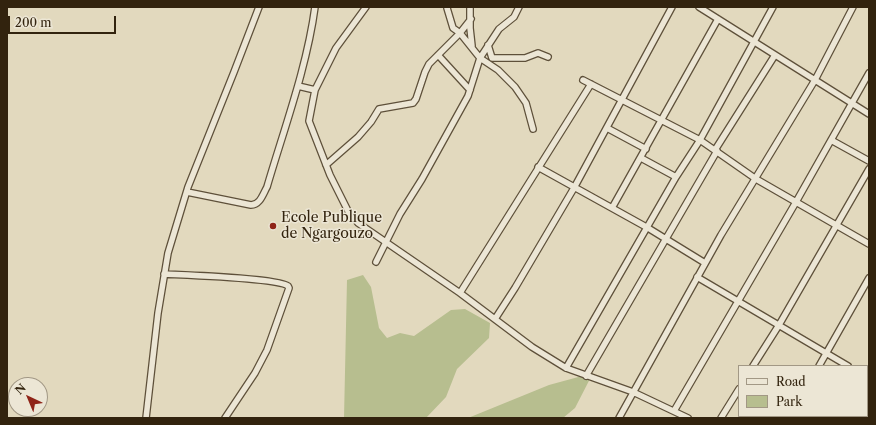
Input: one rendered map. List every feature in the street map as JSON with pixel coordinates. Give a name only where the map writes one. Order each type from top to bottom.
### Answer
[{"type":"street","points":[[146,418],[158,313],[168,253],[187,192],[259,7]]},
{"type":"street","points":[[187,192],[251,205],[255,205],[258,202],[267,187],[298,86],[310,42],[315,7]]},
{"type":"street","points":[[366,7],[336,48],[315,90],[309,121],[326,165],[348,211],[358,223],[460,292],[532,346],[566,368],[633,392],[688,418]]},
{"type":"street","points":[[470,7],[472,46]]},
{"type":"street","points":[[376,262],[400,214],[444,140],[470,90],[480,58],[498,29],[514,17],[519,7]]},
{"type":"street","points":[[496,319],[574,188],[672,7]]},
{"type":"street","points":[[699,7],[869,114]]},
{"type":"street","points":[[566,368],[676,177],[700,140],[774,7]]},
{"type":"street","points":[[619,418],[705,263],[815,80],[853,7]]},
{"type":"street","points":[[447,8],[453,28],[472,46],[480,58],[498,70],[515,87],[526,103],[533,129]]},
{"type":"street","points":[[326,165],[358,137],[380,109],[413,103],[416,100],[429,64],[460,33],[470,19]]},
{"type":"street","points":[[612,208],[718,19]]},
{"type":"street","points":[[488,45],[492,58],[525,58],[538,53],[548,57]]},
{"type":"street","points":[[438,55],[470,90]]},
{"type":"street","points":[[586,376],[716,151],[775,55]]},
{"type":"street","points":[[674,411],[796,202],[869,72]]},
{"type":"street","points":[[583,80],[700,140],[756,179],[869,244]]},
{"type":"street","points":[[460,292],[591,84]]},
{"type":"street","points":[[298,86],[315,90]]},
{"type":"street","points":[[607,128],[646,149]]},
{"type":"street","points":[[831,140],[869,161]]},
{"type":"street","points":[[641,158],[676,177]]},
{"type":"street","points":[[538,167],[648,228],[705,263]]},
{"type":"street","points":[[755,365],[869,170]]},
{"type":"street","points":[[164,274],[258,280],[282,283],[289,288],[267,350],[255,373],[225,418]]},
{"type":"street","points":[[697,277],[846,365]]},
{"type":"street","points":[[820,365],[869,278]]},
{"type":"street","points":[[721,418],[738,391]]},
{"type":"green space","points":[[363,275],[371,287],[379,328],[387,338],[400,333],[414,336],[451,310],[465,309],[490,323],[489,338],[457,369],[446,397],[426,418],[344,418],[347,280]]},
{"type":"green space","points":[[593,373],[575,408],[563,418],[468,418],[549,385]]},
{"type":"place","name":"Ecole Publique de Ngargouzo","points":[[273,226]]}]
